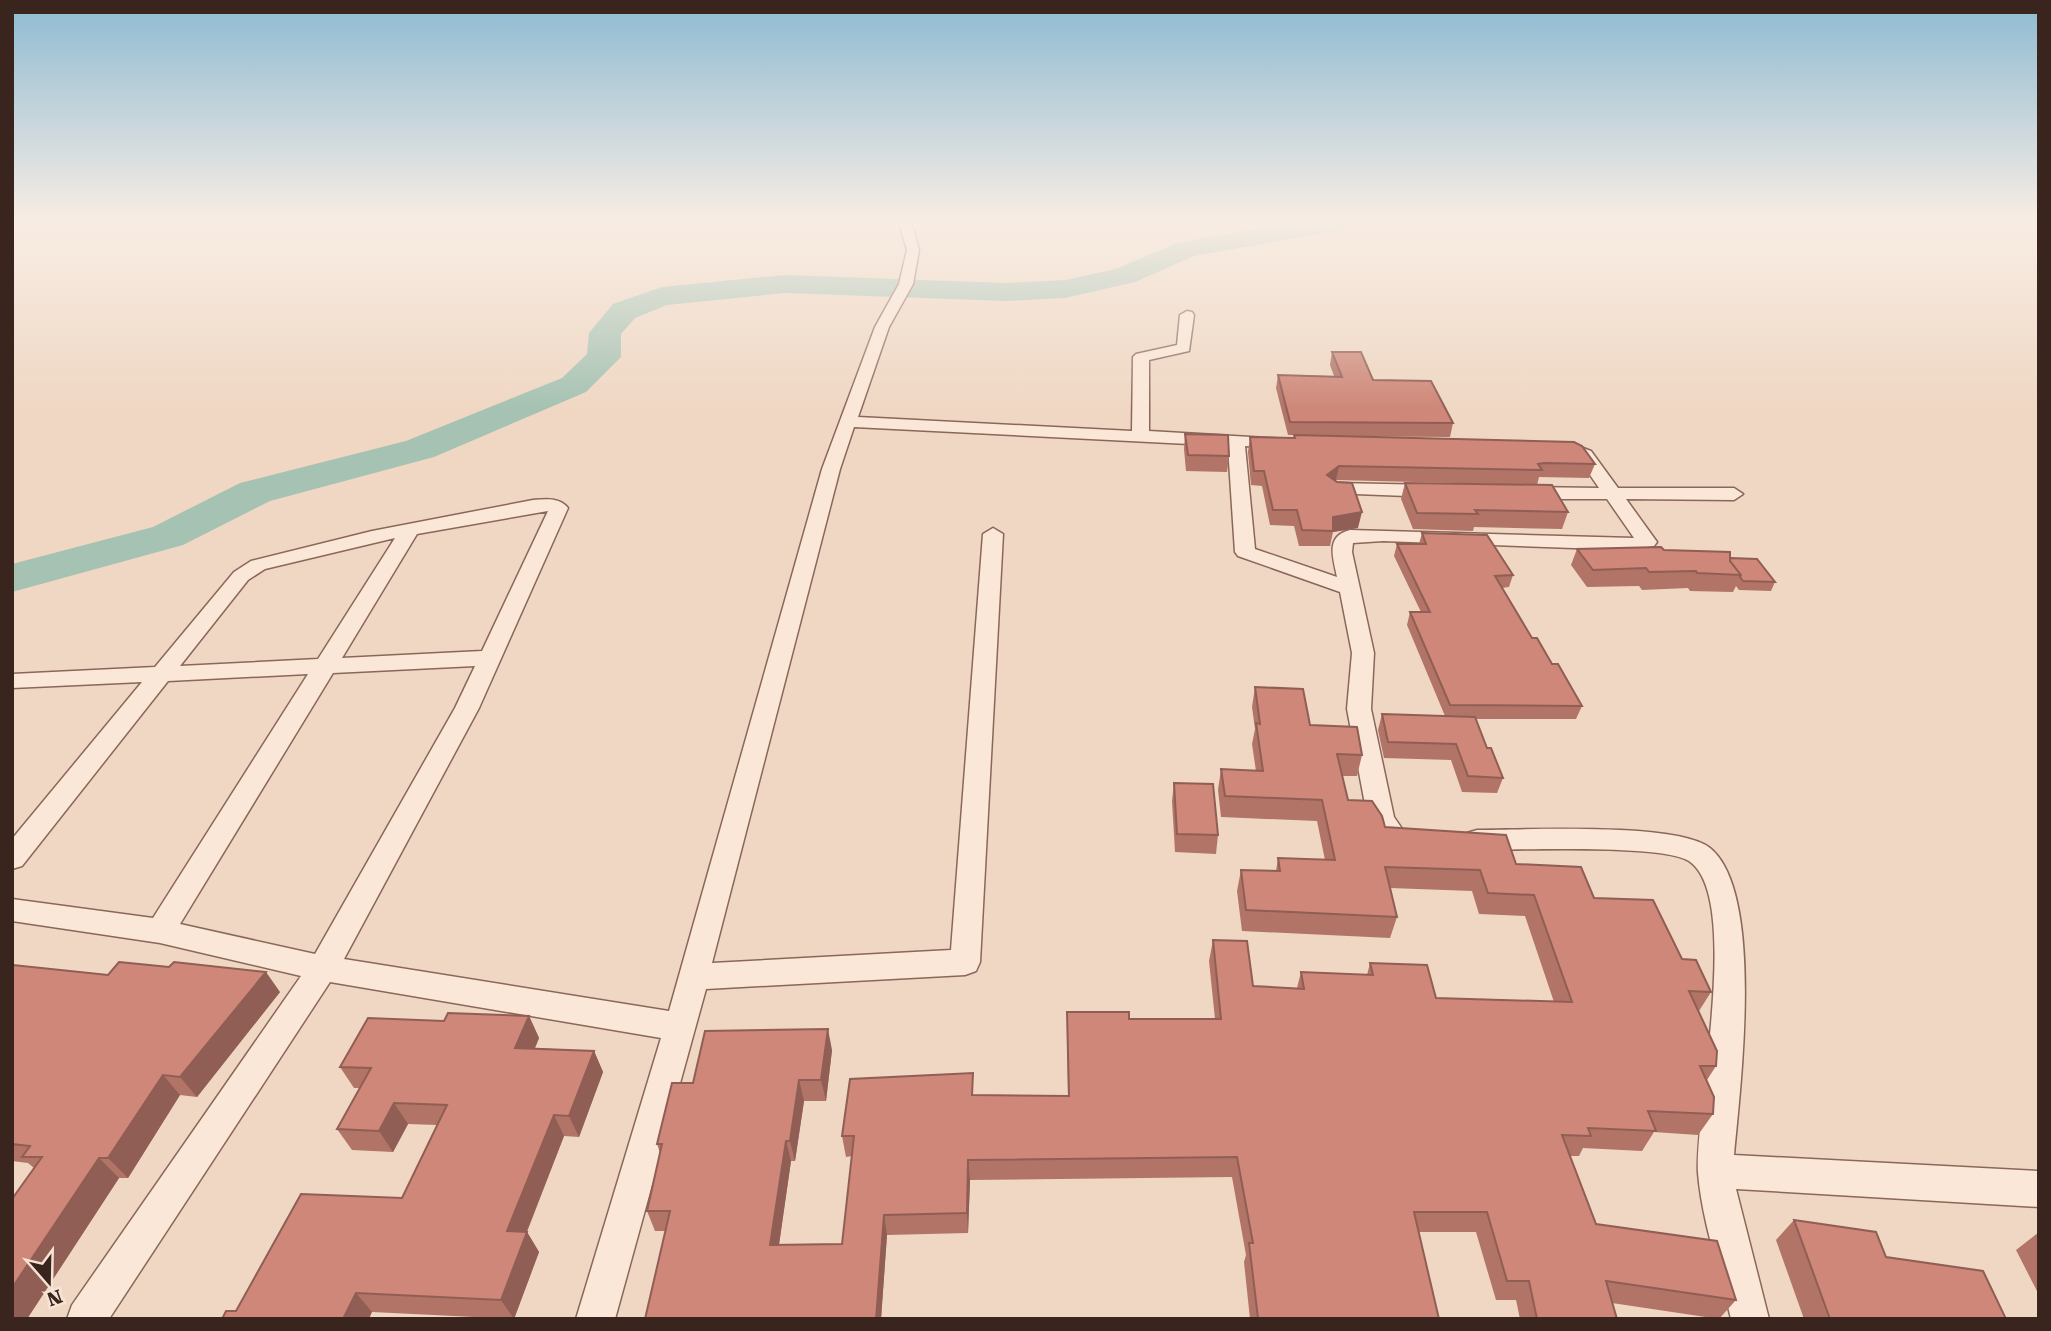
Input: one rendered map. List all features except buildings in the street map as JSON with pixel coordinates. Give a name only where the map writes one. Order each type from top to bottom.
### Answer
[{"type":"street","points":[[595,1319],[680,1027],[831,469],[882,327],[904,284]]},
{"type":"street","points":[[1140,436],[1141,357],[1184,348],[1187,315]]},
{"type":"street","points":[[847,422],[1298,443]]},
{"type":"street","points":[[1236,441],[1245,551],[1351,589]]},
{"type":"street","points":[[1418,839],[1393,836],[1381,820],[1359,709],[1363,653],[1342,552],[1343,540],[1350,536],[1630,544],[1647,542],[1586,455],[1574,449],[1551,446]]},
{"type":"street","points":[[1336,489],[1447,491]]},
{"type":"street","points":[[1503,493],[1734,494]]},
{"type":"street","points":[[12,859],[220,600],[248,570],[258,565],[410,530],[533,506],[548,505],[559,508],[467,708],[323,968],[86,1319]]},
{"type":"street","points":[[160,931],[410,530]]},
{"type":"street","points":[[692,977],[965,962],[993,534]]},
{"type":"street","points":[[12,681],[490,658]]},
{"type":"street","points":[[1458,840],[1643,843],[1673,846],[1698,854],[1711,865],[1721,887],[1730,956],[1716,1172],[1750,1319]]},
{"type":"street","points":[[12,910],[160,931],[323,968],[680,1027]]},
{"type":"street","points":[[1716,1172],[1783,1173],[2039,1189]]},
{"type":"waterway","points":[[12,578],[168,536],[255,492],[420,449],[574,385],[604,357],[605,333],[624,311],[662,296],[784,284]]},
{"type":"waterway","points":[[787,284],[1006,292],[1065,289],[1088,284]]}]
